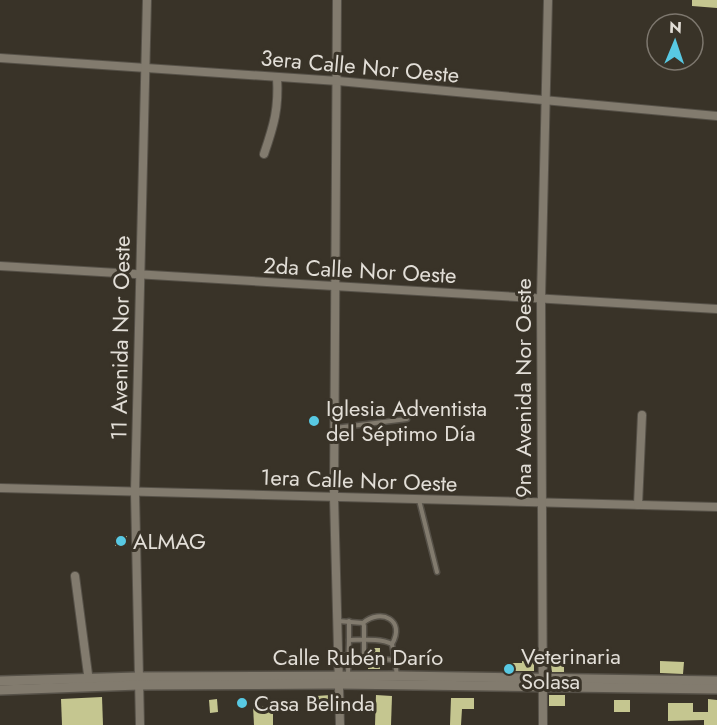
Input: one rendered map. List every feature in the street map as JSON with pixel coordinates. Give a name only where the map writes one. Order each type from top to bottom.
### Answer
[{"type":"street","name":"11 Avenida Nor Oeste","points":[[140,725],[135,492],[147,0]]},
{"type":"street","points":[[337,0],[334,497],[339,655],[344,680],[340,725]]},
{"type":"street","name":"9na Avenida Nor Oeste","points":[[543,725],[541,298],[548,0]]},
{"type":"street","name":"3era Calle Nor Oeste","points":[[0,58],[338,81],[717,116]]},
{"type":"street","points":[[264,154],[274,125],[278,102],[277,77]]},
{"type":"street","name":"2da Calle Nor Oeste","points":[[0,266],[717,309]]},
{"type":"street","points":[[638,505],[642,415]]},
{"type":"street","name":"1era Calle Nor Oeste","points":[[0,488],[717,507]]},
{"type":"street","points":[[75,576],[89,682]]},
{"type":"street","name":"Calle Rubén Darío","points":[[0,690],[14,685],[89,682],[344,680],[677,685],[717,689]]},
{"type":"street","name":"Calle Rubén Darío","points":[[0,681],[14,685]]},
{"type":"street","name":"Calle Rubén Darío","points":[[677,685],[717,681]]},
{"type":"lane","points":[[334,428],[407,419]]},
{"type":"lane","points":[[419,500],[437,572]]},
{"type":"lane","points":[[338,621],[363,623],[371,616],[385,616],[395,623],[397,630],[392,644],[399,680]]},
{"type":"lane","points":[[344,680],[348,657],[349,621]]},
{"type":"lane","points":[[339,655],[366,659],[363,623]]},
{"type":"lane","points":[[349,640],[392,644]]},
{"type":"lane","points":[[380,659],[394,660]]},
{"type":"building","points":[[692,0],[717,0],[717,8],[692,6]]},
{"type":"building","name":"ALMAG","points":[[127,536],[127,545],[115,546],[115,537]]},
{"type":"building","points":[[368,648],[380,648],[380,655],[376,659],[380,663],[380,669],[368,669],[368,663],[372,659],[368,655]]},
{"type":"building","points":[[522,661],[534,662],[534,671],[505,671],[505,663],[522,663]]},
{"type":"building","points":[[660,661],[684,662],[683,674],[660,673]]},
{"type":"building","points":[[551,665],[564,665],[564,672],[552,672]]},
{"type":"building","points":[[331,695],[331,711],[316,711],[316,696]]},
{"type":"building","points":[[376,695],[392,696],[391,725],[375,725]]},
{"type":"building","points":[[549,695],[565,695],[565,706],[549,706]]},
{"type":"building","points":[[102,697],[103,725],[62,725],[61,699]]},
{"type":"building","points":[[451,698],[474,698],[474,709],[462,709],[461,725],[450,725]]},
{"type":"building","points":[[217,699],[218,712],[210,713],[209,700]]},
{"type":"building","points":[[708,699],[717,700],[717,725],[704,725],[704,720],[668,721],[668,703],[693,703],[693,712],[708,712]]},
{"type":"building","points":[[614,700],[630,700],[630,712],[614,712]]},
{"type":"building","points":[[253,706],[273,706],[273,725],[254,725]]},
{"type":"place","name":"Iglesia Adventista del Séptimo Día","points":[[314,421]]},
{"type":"place","name":"ALMAG","points":[[121,541]]},
{"type":"place","name":"Veterinaria Solasa","points":[[509,669]]},
{"type":"place","name":"Casa Belinda","points":[[242,703]]}]
